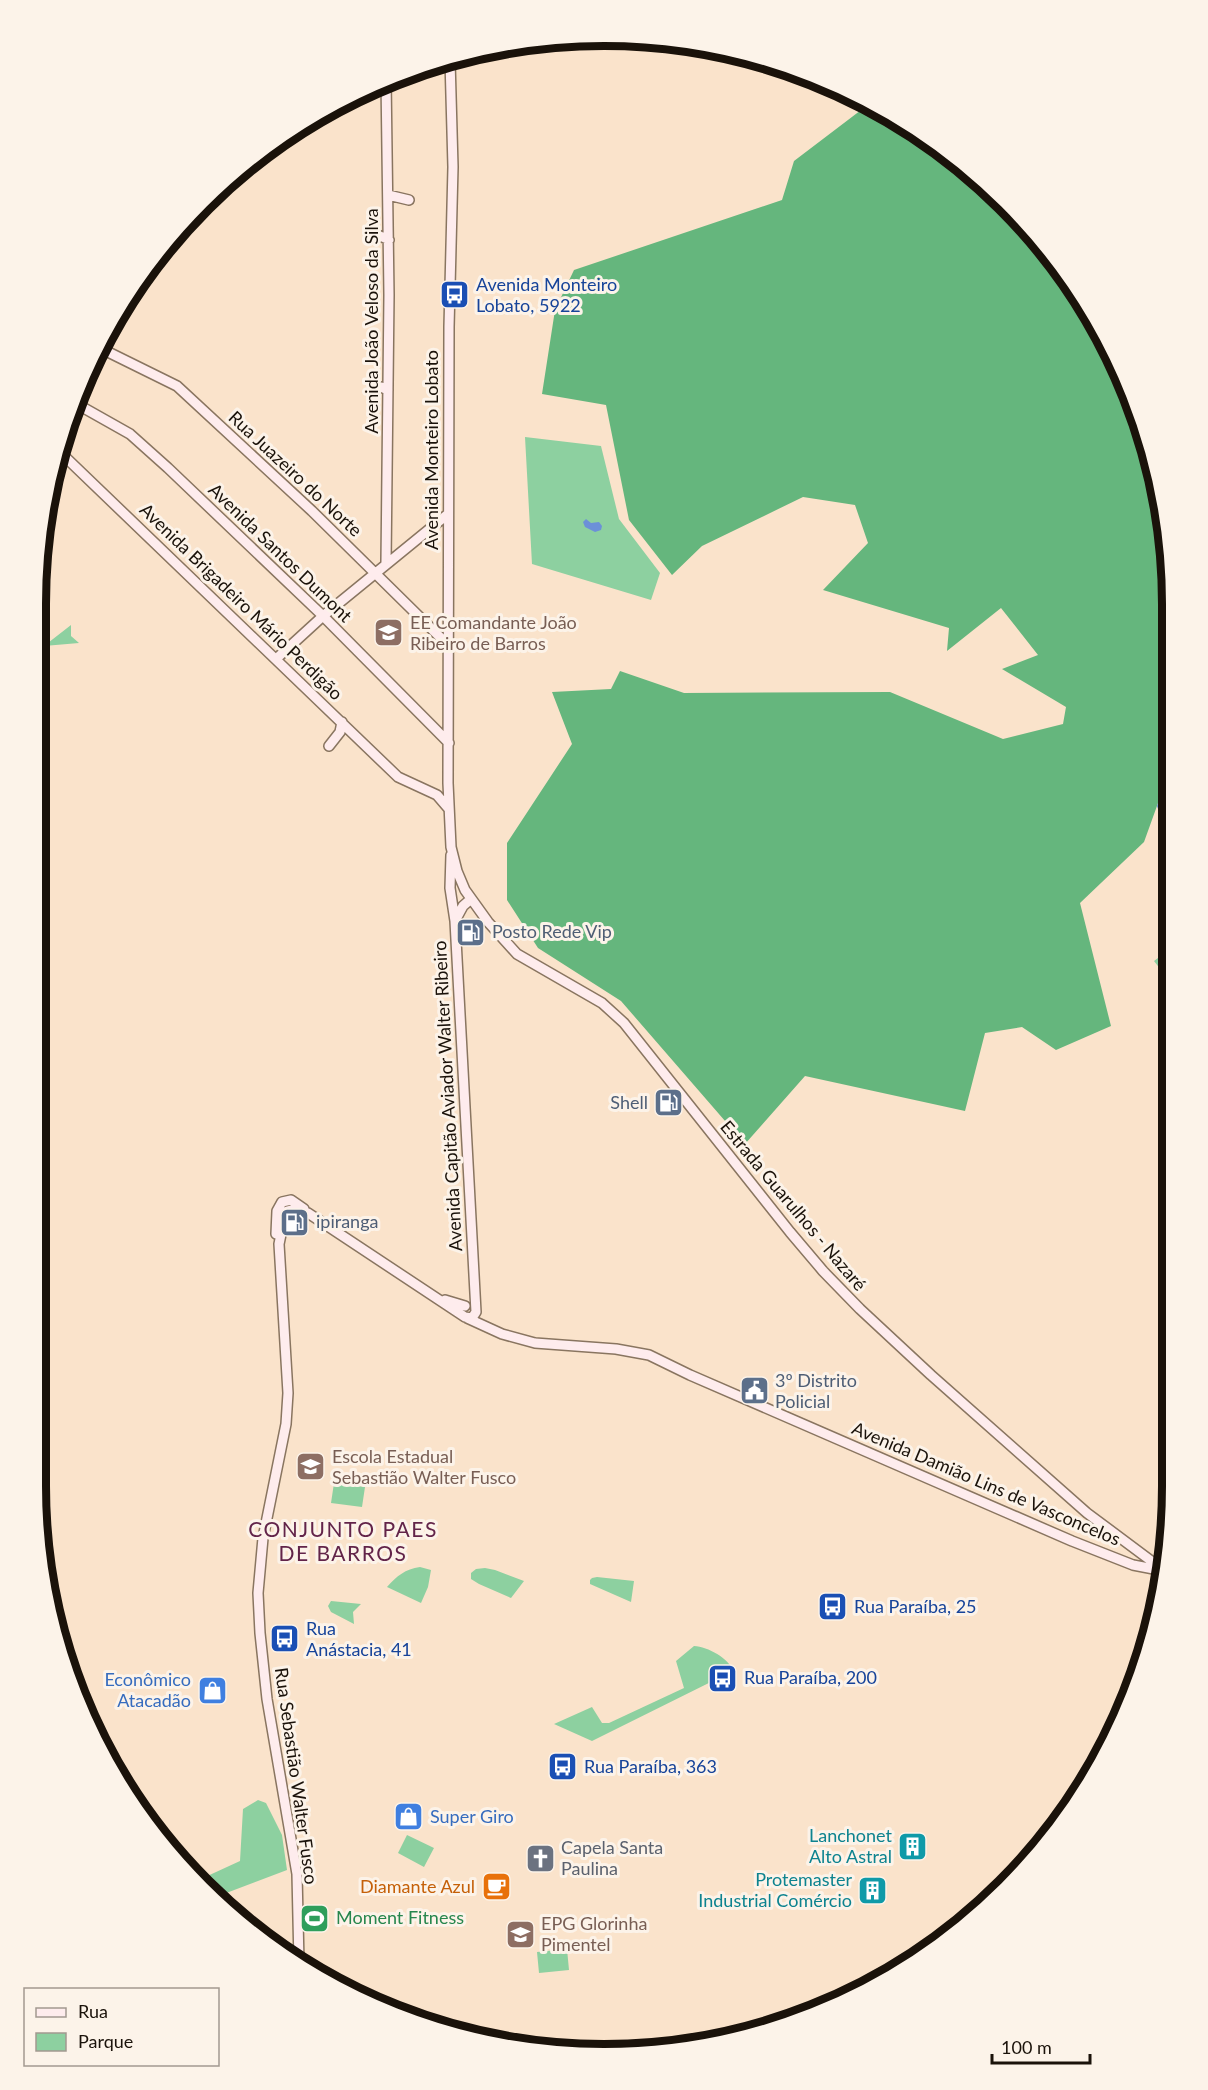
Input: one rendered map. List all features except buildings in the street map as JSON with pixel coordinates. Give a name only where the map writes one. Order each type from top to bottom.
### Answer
[{"type":"street","name":"Avenida Monteiro Lobato","points":[[450,68],[453,166],[449,327],[448,783],[452,843],[460,880],[471,899]]},
{"type":"street","name":"Avenida João Veloso da Silva","points":[[386,91],[389,240],[386,563]]},
{"type":"street","points":[[388,195],[409,200]]},
{"type":"street","points":[[369,231],[389,240]]},
{"type":"street","name":"Rua Juazeiro do Norte","points":[[107,351],[177,386],[312,511],[449,646]]},
{"type":"street","points":[[373,387],[388,390]]},
{"type":"street","name":"Avenida Santos Dumont","points":[[83,407],[130,434],[183,482],[323,616],[449,743]]},
{"type":"street","name":"Avenida Brigadeiro Mário Perdigão","points":[[66,458],[398,777],[432,792]]},
{"type":"street","points":[[276,659],[323,616],[448,514]]},
{"type":"street","points":[[387,538],[394,546],[403,550]]},
{"type":"street","points":[[329,746],[338,737],[342,722]]},
{"type":"street","points":[[432,792],[443,790],[448,783]]},
{"type":"street","points":[[432,792],[442,799],[449,809]]},
{"type":"street","name":"Avenida Capitão Aviador Walter Ribeiro","points":[[452,843],[450,888],[455,921],[473,1270],[471,1307]]},
{"type":"street","points":[[455,921],[463,906],[471,899]]},
{"type":"street","name":"Estrada Guarulhos - Nazaré","points":[[471,899],[498,935],[517,954],[602,1003],[616,1015],[641,1042],[797,1240],[860,1309],[931,1376],[1087,1513],[1156,1565]]},
{"type":"street","name":"Avenida Damião Lins de Vasconcelos","points":[[283,1208],[286,1200],[291,1200],[435,1297],[493,1331],[535,1343],[616,1349],[649,1355],[690,1375],[1072,1541],[1133,1565],[1155,1569]]},
{"type":"street","name":"Rua Sebastião Walter Fusco","points":[[283,1208],[276,1219],[276,1239],[279,1245],[287,1403],[286,1430],[263,1538],[258,1593],[267,1699],[297,1874],[299,1953]]},
{"type":"street","name":"Avenida Damião Lins de Vasconcelos","points":[[435,1297],[471,1307]]},
{"type":"street","points":[[466,1317],[474,1316],[471,1307]]},
{"type":"street","points":[[471,1307],[493,1331]]},
{"type":"green space","points":[[862,110],[883,121],[914,140],[943,162],[998,210],[1046,265],[1068,294],[1087,325],[1104,357],[1132,425],[1143,460],[1157,531],[1162,604],[1162,792],[1144,842],[1080,903],[1111,1026],[1056,1050],[1022,1027],[985,1033],[965,1111],[805,1076],[745,1144],[621,1001],[538,948],[507,900],[507,843],[572,744],[552,692],[611,689],[620,671],[684,693],[890,692],[1003,739],[1063,724],[1066,707],[1002,669],[1038,655],[1001,608],[947,651],[949,628],[823,590],[868,543],[855,505],[803,497],[702,546],[672,575],[629,520],[606,405],[542,394],[555,310],[574,270],[782,200],[794,161]]},
{"type":"green space","points":[[525,437],[601,446],[619,519],[660,573],[651,600],[532,564]]},
{"type":"green space","points":[[71,625],[71,636],[79,643],[46,646]]},
{"type":"green space","points":[[1162,955],[1162,971],[1154,961]]},
{"type":"green space","points":[[334,1483],[365,1487],[362,1507],[331,1503]]},
{"type":"green space","points":[[420,1567],[431,1570],[428,1587],[421,1603],[387,1587],[410,1569]]},
{"type":"green space","points":[[485,1568],[524,1581],[511,1598],[471,1579],[471,1573],[476,1569]]},
{"type":"green space","points":[[592,1578],[634,1581],[631,1602],[590,1584]]},
{"type":"green space","points":[[331,1601],[361,1604],[353,1612],[354,1624],[331,1612],[328,1606]]},
{"type":"green space","points":[[694,1646],[717,1654],[731,1666],[733,1671],[592,1741],[554,1724],[592,1707],[602,1723],[609,1723],[684,1688],[676,1661]]},
{"type":"green space","points":[[258,1800],[266,1803],[282,1835],[287,1870],[224,1894],[207,1876],[240,1861],[243,1809]]},
{"type":"green space","points":[[407,1835],[434,1848],[424,1867],[398,1853]]},
{"type":"green space","points":[[567,1949],[569,1970],[539,1973],[537,1952]]},
{"type":"water","points":[[586,519],[591,523],[599,522],[602,526],[601,530],[595,532],[585,527],[583,522]]},
{"type":"water","points":[[1162,792],[1162,820],[1157,806]]},
{"type":"place","name":"Avenida Monteiro Lobato, 5922","points":[[455,295]]},
{"type":"place","name":"EE Comandante João Ribeiro de Barros","points":[[389,633]]},
{"type":"place","name":"Posto Rede Vip","points":[[471,932]]},
{"type":"place","name":"Shell","points":[[669,1103]]},
{"type":"place","name":"ipiranga","points":[[295,1222]]},
{"type":"place","name":"3º Distrito Policial","points":[[754,1391]]},
{"type":"place","name":"Escola Estadual Sebastião Walter Fusco","points":[[311,1467]]},
{"type":"place","name":"Rua Paraíba, 25","points":[[833,1607]]},
{"type":"place","name":"Rua Anástacia, 41","points":[[285,1639]]},
{"type":"place","name":"Rua Paraíba, 200","points":[[723,1678]]},
{"type":"place","name":"Econômico Atacadão","points":[[212,1690]]},
{"type":"place","name":"Rua Paraíba, 363","points":[[563,1767]]},
{"type":"place","name":"Super Giro","points":[[409,1817]]},
{"type":"place","name":"Lanchonet Alto Astral","points":[[913,1846]]},
{"type":"place","name":"Capela Santa Paulina","points":[[540,1858]]},
{"type":"place","name":"Diamante Azul","points":[[496,1887]]},
{"type":"place","name":"Protemaster Industrial Comércio","points":[[873,1890]]},
{"type":"place","name":"Moment Fitness","points":[[315,1918]]},
{"type":"place","name":"EPG Glorinha Pimentel","points":[[520,1934]]},
{"type":"district","name":"CONJUNTO PAES DE BARROS","points":[[343,1542]]}]
